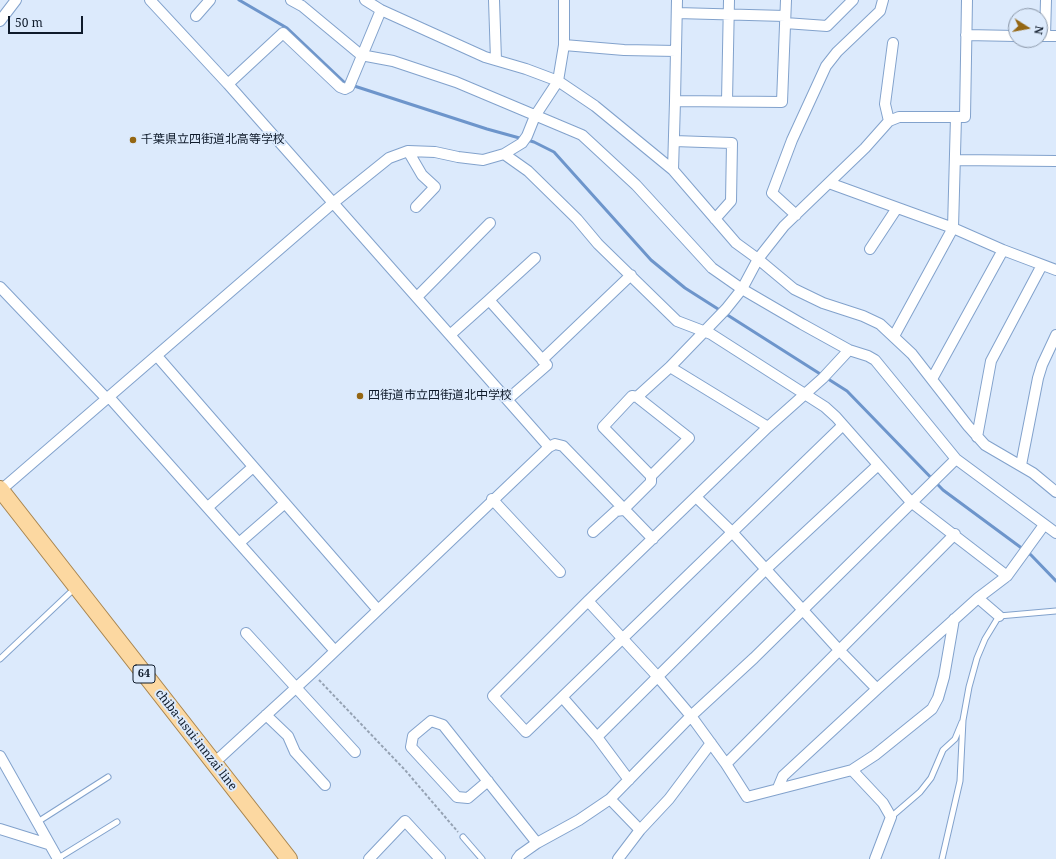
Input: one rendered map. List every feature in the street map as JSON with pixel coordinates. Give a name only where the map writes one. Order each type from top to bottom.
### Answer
[{"type":"main road","name":"chiba-usui-innzai line","points":[[0,490],[289,859]]},
{"type":"street","points":[[0,22],[16,0]]},
{"type":"street","points":[[150,0],[228,84],[549,447]]},
{"type":"street","points":[[196,16],[210,0]]},
{"type":"street","points":[[291,0],[302,6],[361,55],[393,61],[456,82],[582,135],[636,185],[712,268],[742,289],[848,350],[868,356],[875,360],[956,459],[1056,533]]},
{"type":"street","points":[[365,0],[381,10],[485,57],[558,81],[595,106],[674,170],[714,219],[736,243],[794,289],[823,303],[863,316],[880,324],[912,354],[984,445],[1021,466],[1056,492]]},
{"type":"street","points":[[494,0],[496,60]]},
{"type":"street","points":[[0,490],[333,203],[389,158],[408,151],[435,152],[483,160],[504,154],[524,139],[535,116],[558,81],[564,45],[564,0]]},
{"type":"street","points":[[674,170],[677,0]]},
{"type":"street","points":[[727,101],[730,15],[729,0]]},
{"type":"street","points":[[675,101],[782,102],[786,0]]},
{"type":"street","points":[[677,13],[730,15],[785,20],[827,26],[853,0]]},
{"type":"street","points":[[796,215],[772,193],[792,140],[826,66],[837,52],[880,11],[883,0]]},
{"type":"street","points":[[637,397],[670,367],[723,312],[742,289],[758,259],[784,226],[829,183],[889,121],[899,117],[965,117],[967,0]]},
{"type":"street","points":[[228,84],[283,32],[340,87],[344,89],[350,84],[381,10]]},
{"type":"street","points":[[966,35],[1008,36]]},
{"type":"street","points":[[889,121],[885,104],[893,43]]},
{"type":"street","points":[[564,45],[624,50],[676,51]]},
{"type":"street","points":[[894,336],[953,228],[956,117]]},
{"type":"street","points":[[674,141],[732,143],[731,201],[714,219]]},
{"type":"street","points":[[408,151],[422,175],[434,187],[416,207]]},
{"type":"street","points":[[504,154],[528,171],[577,219],[598,244],[677,321],[711,334],[825,407],[843,425],[877,466],[911,502],[955,534],[1007,576]]},
{"type":"street","points":[[956,160],[1056,161]]},
{"type":"street","points":[[829,183],[953,228],[1003,250],[1056,270]]},
{"type":"street","points":[[870,249],[897,208]]},
{"type":"street","points":[[417,297],[490,223]]},
{"type":"street","points":[[932,379],[1003,250]]},
{"type":"street","points":[[450,335],[534,258]]},
{"type":"street","points":[[977,437],[991,361],[1042,265]]},
{"type":"street","points":[[542,360],[631,275]]},
{"type":"street","points":[[0,287],[108,398],[208,507],[335,651]]},
{"type":"street","points":[[489,300],[547,365],[508,399]]},
{"type":"street","points":[[1021,466],[1038,378],[1052,353],[1056,335]]},
{"type":"street","points":[[843,425],[563,698],[526,732],[493,696],[588,601],[768,427],[826,375],[848,350]]},
{"type":"street","points":[[157,356],[378,610]]},
{"type":"street","points":[[670,367],[768,427]]},
{"type":"street","points":[[593,532],[616,511],[623,510],[651,482],[652,476],[689,438],[637,397],[632,396],[603,427],[652,476]]},
{"type":"street","points":[[214,763],[312,673],[492,499],[549,447],[555,444],[563,446],[623,510],[653,539]]},
{"type":"street","points":[[517,859],[520,855],[537,843],[579,820],[610,799],[691,716],[754,658],[802,609],[956,459]]},
{"type":"street","points":[[597,737],[766,569],[877,466]]},
{"type":"street","points":[[208,507],[253,467]]},
{"type":"street","points":[[696,497],[732,532],[840,651],[877,688]]},
{"type":"street","points":[[492,499],[560,572]]},
{"type":"street","points":[[239,543],[285,503]]},
{"type":"street","points":[[778,788],[783,776],[877,688],[978,598],[1007,576],[1044,525]]},
{"type":"street","points":[[726,764],[955,534]]},
{"type":"street","points":[[978,598],[999,616]]},
{"type":"street","points":[[588,601],[622,640],[658,677],[691,716],[726,764],[747,797],[852,770],[875,756],[932,709],[938,698],[944,677],[954,619]]},
{"type":"street","points":[[246,633],[355,752]]},
{"type":"street","points":[[563,698],[597,737],[628,780]]},
{"type":"street","points":[[266,715],[288,736],[295,752],[325,785]]},
{"type":"street","points":[[488,781],[468,798],[457,797],[412,747],[413,736],[430,721],[443,724],[537,843]]},
{"type":"street","points":[[618,859],[640,830],[669,799],[711,743]]},
{"type":"street","points":[[0,756],[36,823],[58,859]]},
{"type":"street","points":[[852,770],[883,803],[891,817],[875,859]]},
{"type":"street","points":[[610,799],[640,830]]},
{"type":"street","points":[[369,859],[406,821],[440,859]]},
{"type":"street","points":[[0,828],[48,844]]},
{"type":"lane","points":[[0,659],[75,587]]},
{"type":"lane","points":[[942,859],[960,781],[963,720],[977,658],[985,639],[999,616],[1056,611]]},
{"type":"lane","points":[[891,817],[920,792],[931,778],[943,750],[955,739],[963,720]]},
{"type":"lane","points":[[36,823],[108,777]]},
{"type":"lane","points":[[58,859],[116,822]]},
{"type":"lane","points":[[463,837],[482,859]]},
{"type":"path","points":[[312,673],[405,770],[463,837]]},
{"type":"waterway","points":[[239,0],[287,28],[345,83],[487,129],[534,142],[554,152],[651,260],[685,288],[847,391],[943,490],[1031,555],[1056,581]]},
{"type":"place","name":"千葉県立四街道北高等学校","points":[[133,140]]},
{"type":"place","name":"四街道市立四街道北中学校","points":[[360,396]]}]
